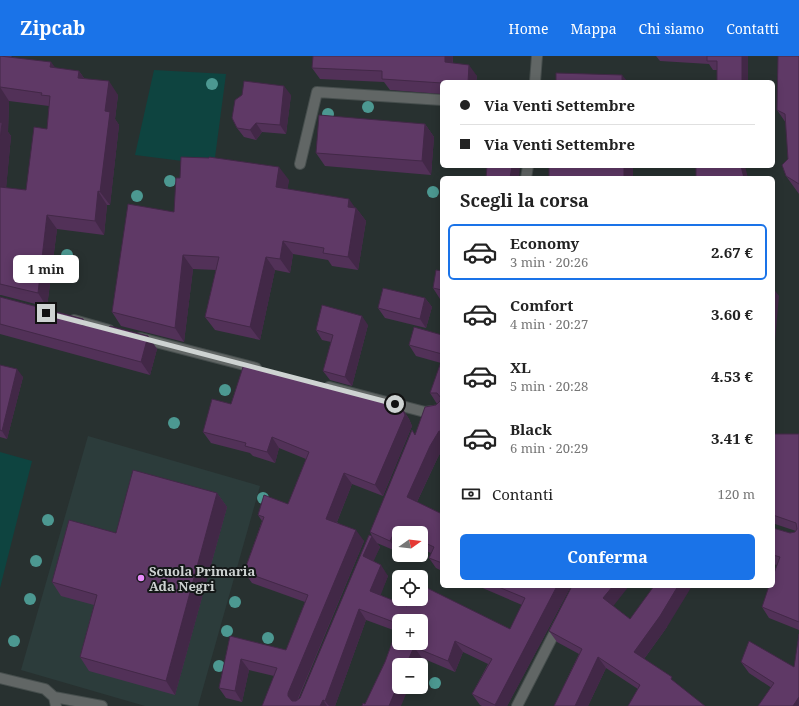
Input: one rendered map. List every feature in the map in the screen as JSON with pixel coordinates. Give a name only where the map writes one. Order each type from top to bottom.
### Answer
[{"type":"street","points":[[535,80],[537,56]]},
{"type":"street","points":[[300,164],[317,92],[440,100]]},
{"type":"street","points":[[62,317],[116,331]]},
{"type":"street","points":[[132,336],[263,370]]},
{"type":"street","points":[[317,384],[424,415],[440,411]]},
{"type":"street","points":[[517,706],[564,614]]},
{"type":"street","points":[[0,678],[45,689],[55,702],[102,706]]},
{"type":"shaded area","points":[[154,70],[226,74],[214,165],[135,155]]},
{"type":"shaded area","name":"Scuola Primaria Ada Negri","points":[[88,436],[260,486],[198,706],[145,706],[21,670]]},
{"type":"shaded area","points":[[0,452],[32,461],[0,588]]},
{"type":"building","points":[[0,56],[51,62],[50,67],[79,71],[78,78],[109,81],[105,111],[110,112],[95,221],[47,215],[38,293],[0,284],[0,187],[26,190],[34,127],[47,129],[50,96],[41,95],[42,93],[0,87]]},
{"type":"building","points":[[313,56],[445,56],[445,62],[469,65],[468,80],[440,80],[440,83],[382,79],[382,71],[312,68]]},
{"type":"building","points":[[707,56],[742,56],[742,80],[717,80],[717,61],[707,61]]},
{"type":"building","points":[[778,56],[799,56],[799,184],[786,176],[782,165],[788,159],[785,114],[777,110]]},
{"type":"building","points":[[556,73],[622,75],[622,80],[556,80]]},
{"type":"building","points":[[244,81],[284,86],[280,125],[256,123],[250,130],[237,128],[232,118],[235,100],[242,95]]},
{"type":"building","points":[[319,115],[425,124],[422,161],[316,153]]},
{"type":"building","points":[[0,122],[2,123],[0,140]]},
{"type":"building","points":[[181,157],[209,157],[279,167],[276,187],[349,199],[348,207],[356,208],[348,257],[323,253],[324,248],[283,241],[280,259],[266,257],[250,327],[205,317],[219,257],[183,255],[175,328],[112,312],[128,204],[174,212],[176,178],[180,178]]},
{"type":"building","points":[[487,168],[512,168],[510,176],[486,176]]},
{"type":"building","points":[[549,168],[624,168],[624,176],[549,176]]},
{"type":"building","points":[[696,168],[742,168],[744,176],[696,176]]},
{"type":"building","points":[[436,270],[440,271],[440,290],[433,288]]},
{"type":"building","points":[[383,288],[425,298],[420,319],[378,308]]},
{"type":"building","points":[[0,297],[83,319],[82,325],[109,328],[110,326],[148,336],[141,362],[0,324]]},
{"type":"building","points":[[322,305],[362,316],[345,377],[323,371],[333,335],[316,330]]},
{"type":"building","points":[[414,327],[440,334],[440,353],[409,345]]},
{"type":"building","points":[[244,364],[341,388],[341,390],[402,408],[405,415],[375,485],[344,473],[326,519],[356,530],[288,696],[292,701],[296,701],[300,698],[369,535],[372,536],[363,556],[381,565],[370,591],[392,600],[392,606],[428,606],[428,588],[510,629],[525,598],[501,588],[556,588],[495,705],[472,694],[492,659],[455,641],[448,661],[421,650],[428,650],[428,614],[392,614],[392,621],[359,609],[325,701],[323,700],[320,706],[262,706],[277,668],[241,659],[235,691],[219,688],[230,636],[286,650],[308,595],[244,572],[264,517],[258,515],[264,495],[288,504],[309,452],[272,437],[267,452],[245,446],[246,443],[203,432],[212,399],[231,404]]},
{"type":"building","points":[[0,365],[17,369],[2,431],[0,430]]},
{"type":"building","points":[[440,365],[440,397],[437,393],[430,393]]},
{"type":"building","points":[[440,401],[440,431],[430,446],[407,497],[440,513],[440,562],[429,558],[434,547],[428,544],[428,526],[392,526],[392,537],[390,541],[370,532],[412,430],[415,435],[425,407],[436,405]]},
{"type":"building","points":[[775,434],[799,434],[799,622],[762,607],[768,588],[775,588],[775,571],[780,557],[775,556],[775,529],[790,533],[795,532],[797,529],[796,523],[775,516]]},
{"type":"building","points":[[133,470],[217,493],[166,681],[80,657],[97,595],[52,582],[69,520],[116,533]]},
{"type":"building","points":[[571,588],[611,588],[603,598],[630,619],[653,588],[677,588],[660,616],[634,652],[672,677],[671,679],[705,706],[628,706],[640,685],[598,657],[575,706],[554,706],[582,649],[549,631]]},
{"type":"building","points":[[799,634],[799,697],[793,706],[758,706],[774,683],[741,662],[749,641],[794,667]]},
{"type":"building","points":[[392,643],[392,650],[413,650],[409,658],[392,658],[392,694],[394,694],[389,706],[362,706],[363,703],[365,704],[385,662]]},
{"type":"place","name":"Scuola Primaria Ada Negri","points":[[141,578]]},
{"type":"route","points":[[46,313],[395,404]]}]
